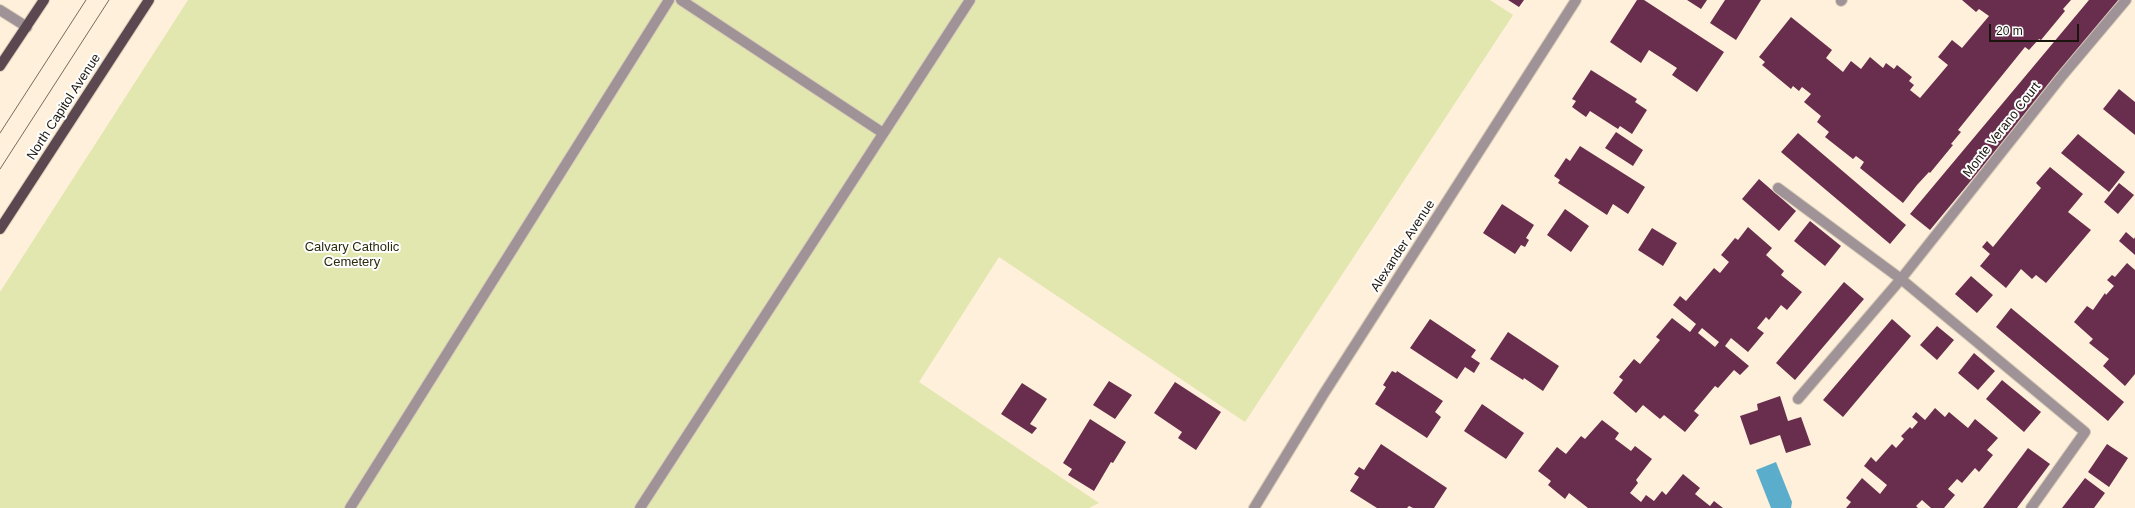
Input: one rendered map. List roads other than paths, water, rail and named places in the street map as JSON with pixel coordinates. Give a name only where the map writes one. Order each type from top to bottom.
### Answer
[{"type":"main road","points":[[0,66],[44,0]]},
{"type":"main road","name":"North Capitol Avenue","points":[[0,229],[149,0]]},
{"type":"street","points":[[350,508],[669,0]]},
{"type":"street","points":[[681,0],[883,133]]},
{"type":"street","points":[[640,508],[970,0]]},
{"type":"street","name":"Alexander Avenue","points":[[1254,508],[1323,395],[1576,0]]},
{"type":"street","name":"Monte Verano Court","points":[[1798,398],[1901,278],[2062,76],[2126,0]]},
{"type":"street","points":[[0,10],[26,27]]},
{"type":"street","points":[[1778,188],[1901,278],[2085,432],[2031,508]]},
{"type":"water","points":[[1776,462],[1792,502],[1791,508],[1771,508],[1756,470]]},
{"type":"tram line","points":[[0,133],[86,0]]},
{"type":"tram line","points":[[0,169],[109,0]]},
{"type":"park label","name":"Calvary Catholic Cemetery","points":[[352,254]]}]
